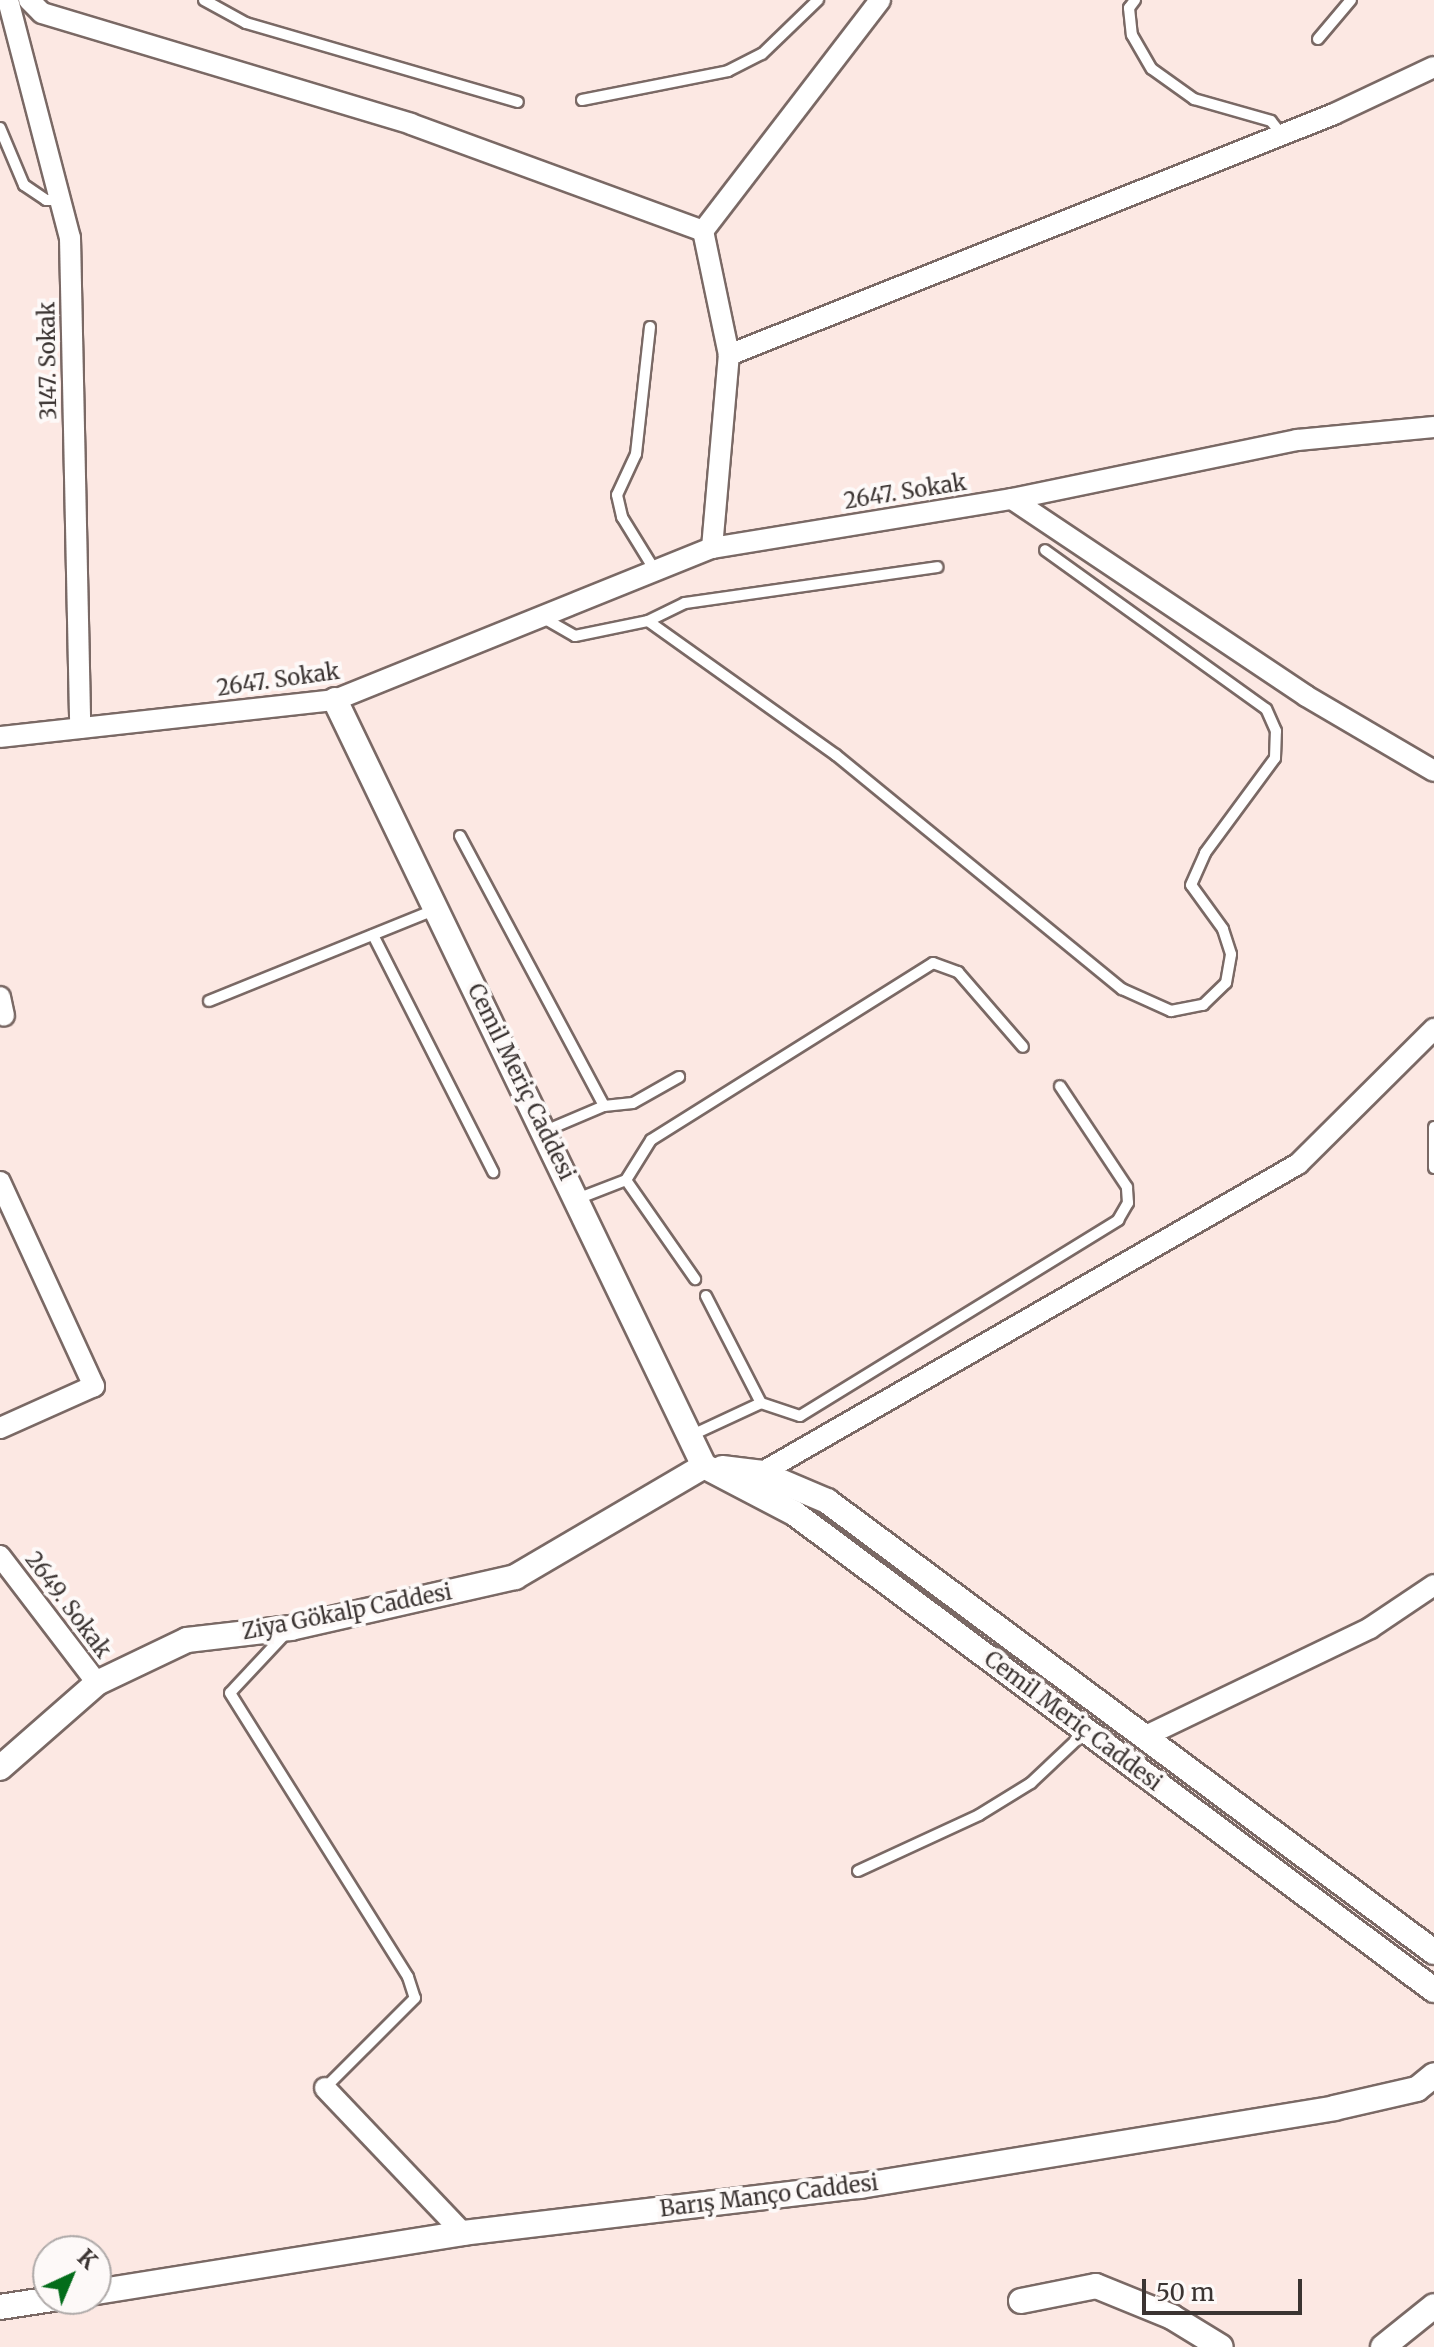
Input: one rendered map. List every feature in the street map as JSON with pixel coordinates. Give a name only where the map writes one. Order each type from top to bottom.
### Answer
[{"type":"street","name":"3147. Sokak","points":[[8,0],[70,238],[80,728]]},
{"type":"street","points":[[29,0],[42,13],[411,124],[703,231]]},
{"type":"street","points":[[712,548],[729,355],[703,231],[880,0]]},
{"type":"street","points":[[729,355],[1282,135],[1434,67]]},
{"type":"street","name":"2647. Sokak","points":[[0,737],[335,700],[592,592],[712,548],[1012,499],[1297,440],[1434,427]]},
{"type":"street","points":[[1012,499],[1306,696],[1434,771]]},
{"type":"street","name":"Cemil Meriç Caddesi","points":[[335,700],[704,1466],[794,1513],[1434,1990]]},
{"type":"street","points":[[761,1473],[1298,1164],[1434,1029]]},
{"type":"street","points":[[0,1182],[94,1386],[0,1428]]},
{"type":"street","name":"Cemil Meriç Caddesi","points":[[704,1466],[761,1473],[827,1501],[1434,1952]]},
{"type":"street","name":"Ziya Gökalp Caddesi","points":[[0,1768],[97,1683],[187,1640],[291,1628],[515,1577],[704,1466]]},
{"type":"street","name":"2649. Sokak","points":[[0,1556],[97,1683]]},
{"type":"street","points":[[1146,1736],[1370,1628],[1434,1585]]},
{"type":"street","name":"Barış Manço Caddesi","points":[[112,2289],[463,2233],[860,2186],[1288,2116],[1417,2089],[1434,2075]]},
{"type":"street","points":[[325,2088],[463,2233]]},
{"type":"street","points":[[1021,2301],[1096,2286],[1172,2317],[1221,2347]]},
{"type":"street","points":[[0,2307],[32,2302]]},
{"type":"street","points":[[1383,2347],[1434,2306]]},
{"type":"lane","points":[[204,0],[246,23],[518,102]]},
{"type":"lane","points":[[582,100],[728,71],[762,54],[818,0]]},
{"type":"lane","points":[[1135,0],[1129,8],[1132,35],[1152,69],[1194,99],[1271,121],[1282,135]]},
{"type":"lane","points":[[1318,39],[1351,0]]},
{"type":"lane","points":[[0,128],[24,185],[46,200],[60,200]]},
{"type":"lane","points":[[650,327],[636,454],[617,495],[622,517],[654,569]]},
{"type":"lane","points":[[648,621],[836,755],[1122,989],[1171,1011],[1203,1005],[1226,983],[1231,954],[1223,929],[1191,885],[1205,853],[1275,758],[1276,731],[1266,709],[1045,550]]},
{"type":"lane","points":[[538,615],[575,636],[648,621],[685,603],[937,567]]},
{"type":"lane","points":[[460,836],[604,1106]]},
{"type":"lane","points":[[209,1001],[437,908]]},
{"type":"lane","points":[[373,935],[493,1172]]},
{"type":"lane","points":[[577,1199],[626,1180],[651,1140],[912,971],[933,963],[958,972],[1023,1047]]},
{"type":"lane","points":[[545,1131],[604,1106],[633,1103],[679,1077]]},
{"type":"lane","points":[[690,1437],[761,1403],[800,1416],[1118,1220],[1128,1203],[1127,1187],[1060,1086]]},
{"type":"lane","points":[[1434,1127],[1434,1168]]},
{"type":"lane","points":[[626,1180],[695,1279]]},
{"type":"lane","points":[[706,1296],[761,1403]]},
{"type":"lane","points":[[291,1628],[230,1693],[408,1977],[415,1998],[325,2088]]},
{"type":"lane","points":[[858,1871],[979,1815],[1031,1783],[1086,1731]]}]
